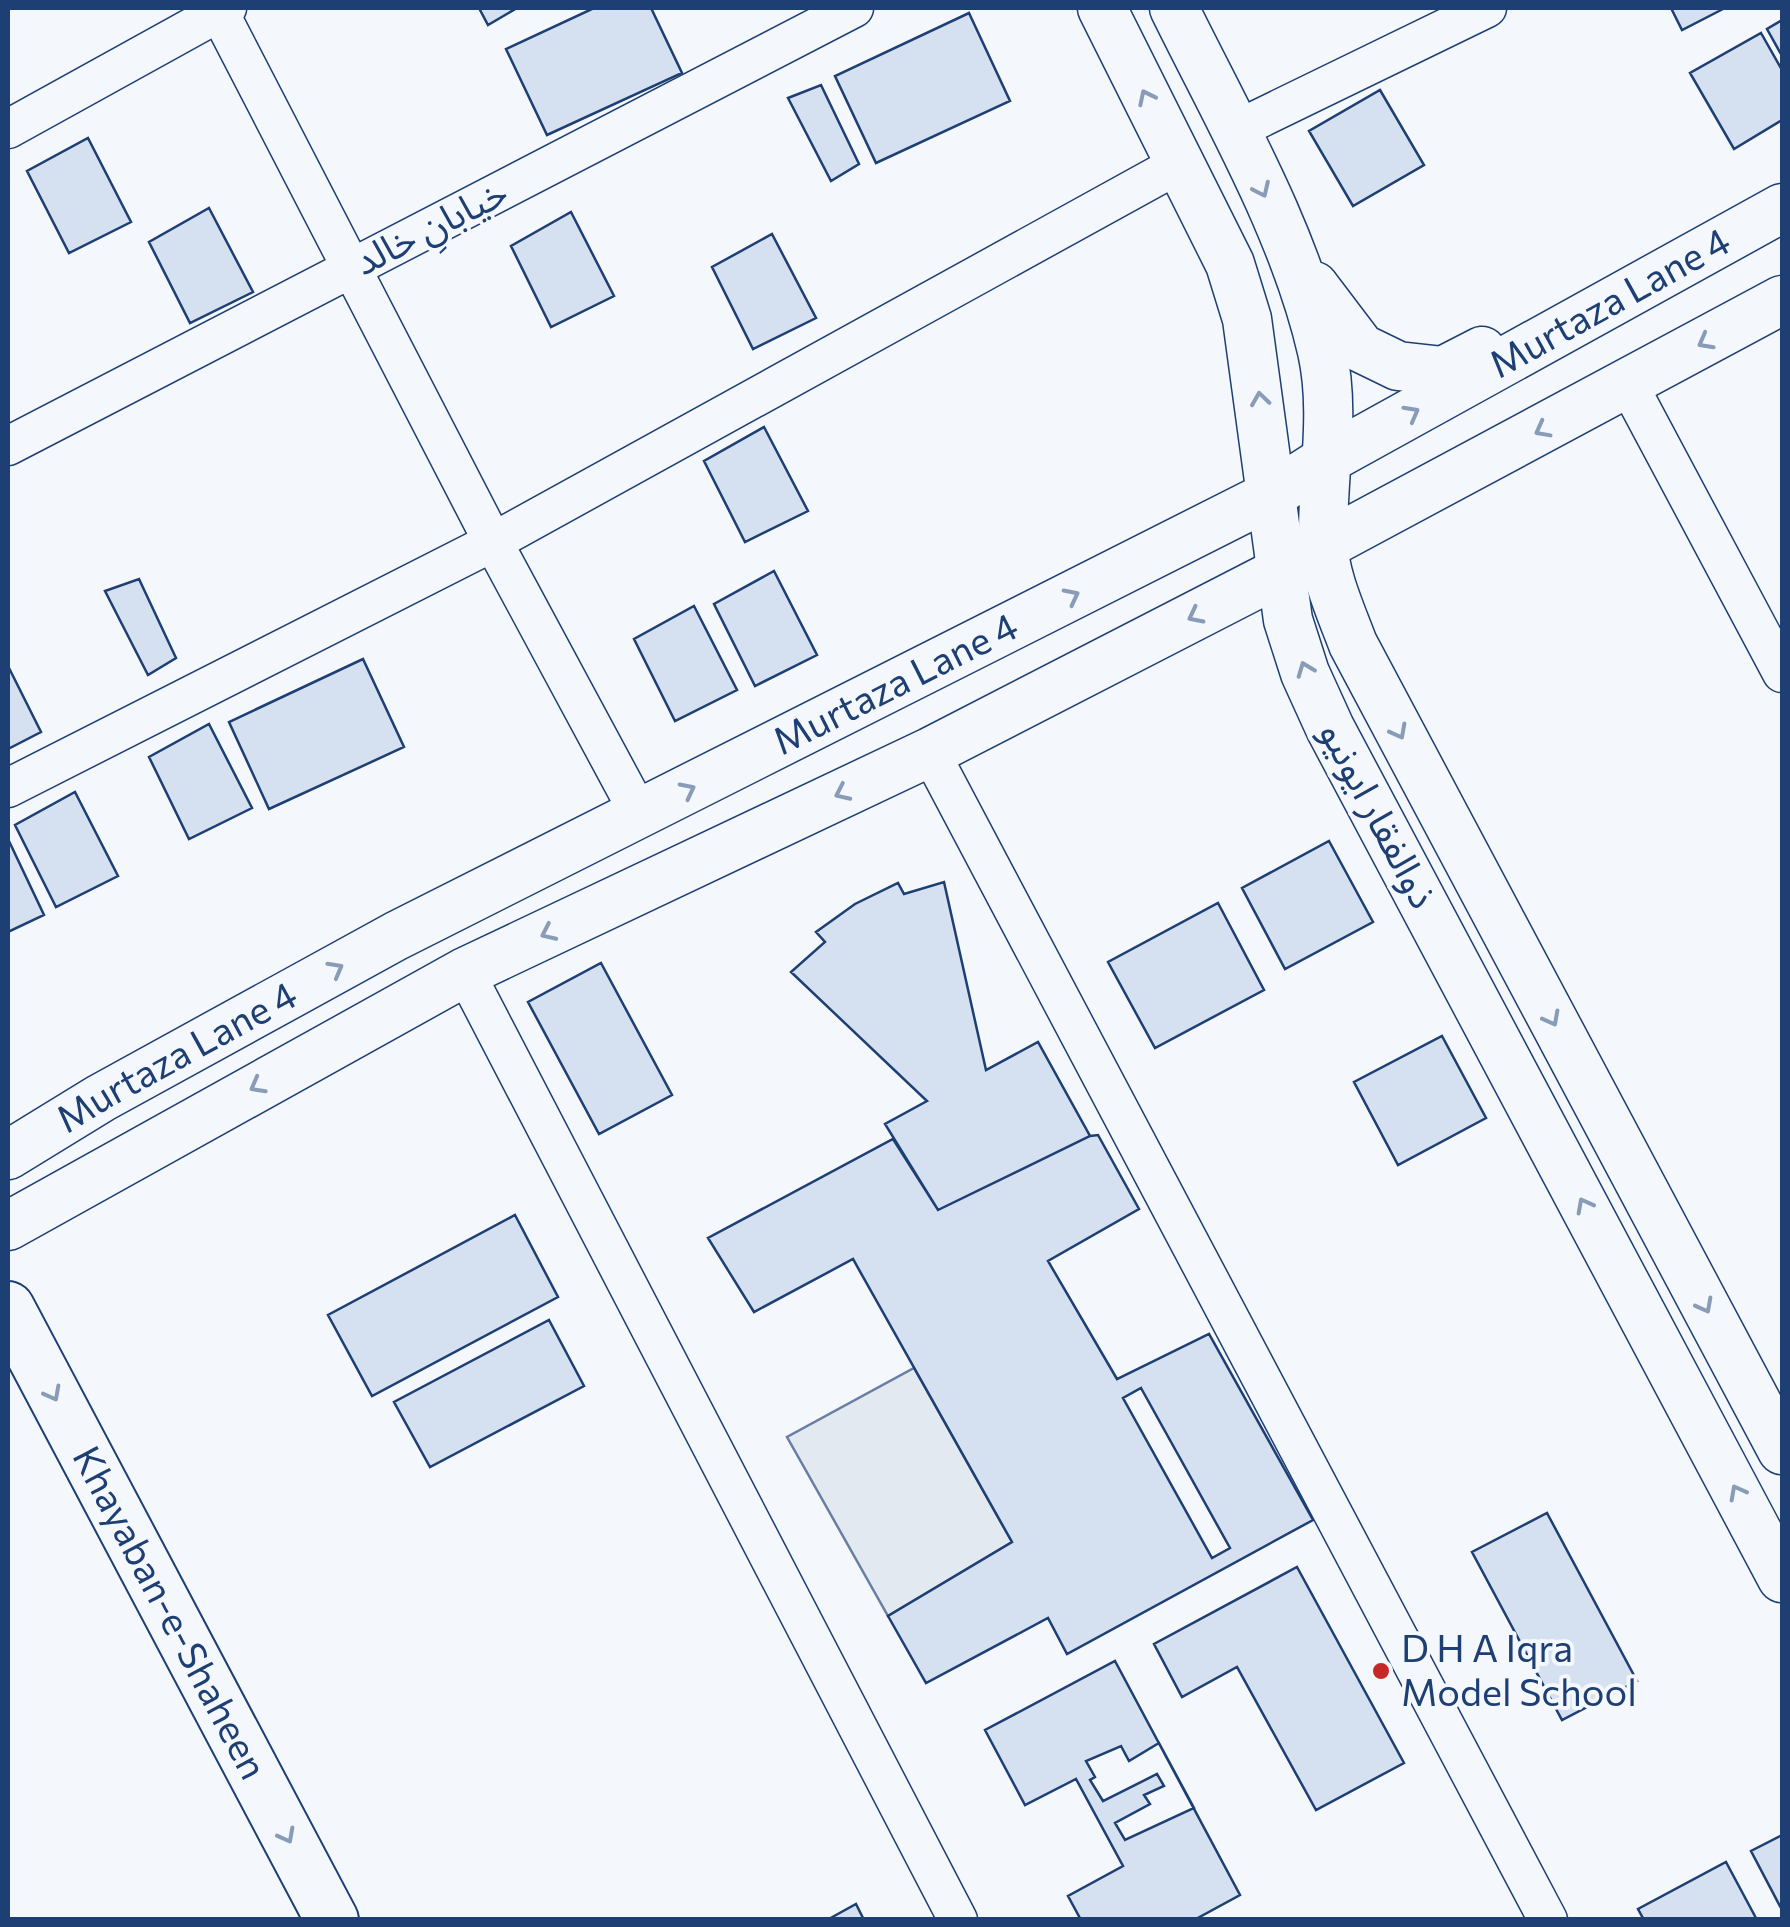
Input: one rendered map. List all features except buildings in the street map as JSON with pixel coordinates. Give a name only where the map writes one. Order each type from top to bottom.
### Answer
[{"type":"main road","name":"Khayaban-e-Shaheen","points":[[8,1308],[332,1920]]},
{"type":"street","name":"خیابانِ خالد","points":[[8,446],[854,8]]},
{"type":"street","name":"ذوالفقار ایونیو","points":[[1102,8],[1230,264],[1247,319],[1288,620],[1306,673],[1330,728],[1782,1578]]},
{"type":"street","name":"ذوالفقار ایونیو","points":[[1174,8],[1292,254],[1322,352],[1328,400],[1323,546],[1353,644],[1782,1450]]},
{"type":"street","points":[[1234,131],[1488,8]]},
{"type":"street","points":[[8,129],[221,9],[493,542],[640,815]]},
{"type":"street","points":[[8,788],[493,542],[1178,164]]},
{"type":"street","name":"Murtaza Lane 4","points":[[8,1155],[102,1098],[396,936],[1272,496],[1326,460],[1782,208]]},
{"type":"street","points":[[1292,254],[1361,348],[1398,366],[1443,371],[1502,342],[1566,328]]},
{"type":"street","name":"Murtaza Lane 4","points":[[8,1226],[466,972],[930,752],[1282,571],[1782,300]]},
{"type":"street","points":[[1628,384],[1782,673]]},
{"type":"street","points":[[930,752],[1548,1920]]},
{"type":"street","points":[[466,972],[958,1920]]},
{"type":"shaded area","points":[[914,1368],[1012,1542],[888,1616],[787,1437]]},
{"type":"place","name":"D H A Iqra Model School","points":[[1381,1671]]}]
